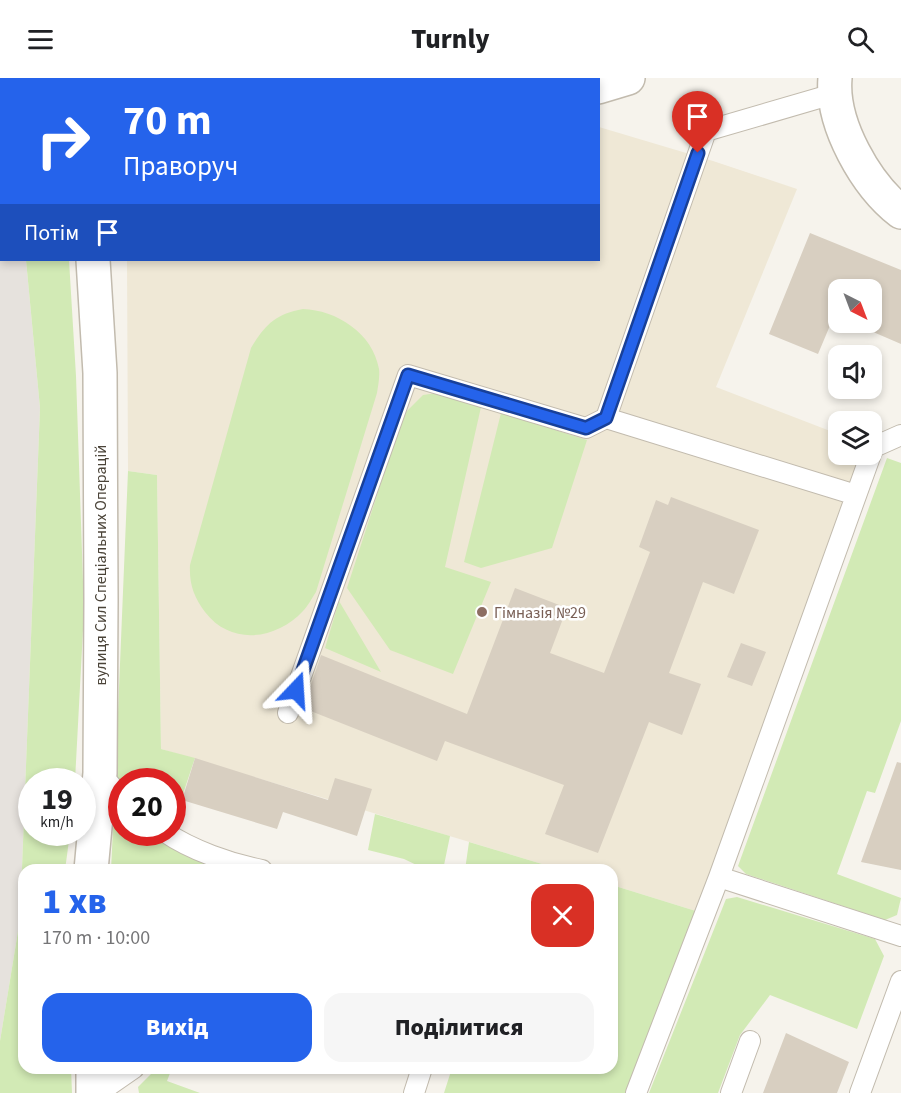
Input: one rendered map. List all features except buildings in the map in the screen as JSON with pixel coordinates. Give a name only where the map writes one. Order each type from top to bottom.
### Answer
[{"type":"street","points":[[600,86],[628,78]]},
{"type":"street","points":[[834,86],[850,147],[886,200],[901,212]]},
{"type":"street","name":"вулиця Сил Спеціальних Операцій","points":[[91,864],[100,773],[100,373],[93,261]]},
{"type":"street","points":[[93,1074],[93,1093]]},
{"type":"lane","points":[[606,418],[706,131],[834,86]]},
{"type":"lane","points":[[288,713],[408,375],[586,428],[606,418],[855,495]]},
{"type":"lane","points":[[882,443],[901,435]]},
{"type":"lane","points":[[636,1093],[719,878],[866,465]]},
{"type":"lane","points":[[100,773],[108,782]]},
{"type":"lane","points":[[186,844],[236,864]]},
{"type":"lane","points":[[719,878],[901,936]]},
{"type":"lane","points":[[860,1093],[901,981]]},
{"type":"lane","points":[[731,1093],[750,1041]]},
{"type":"lane","points":[[98,1093],[125,1074]]},
{"type":"lane","points":[[414,1093],[420,1074]]},
{"type":"shaded area","name":"Гімназія №29","points":[[600,127],[797,189],[716,387],[828,430],[828,465],[857,465],[699,912],[618,887],[618,864],[542,864],[161,749],[157,475],[128,471],[127,261],[600,261]]},
{"type":"shaded area","points":[[0,261],[26,261],[40,408],[26,768],[18,768],[18,846],[23,846],[22,864],[18,864],[18,931],[0,1041]]},
{"type":"green space","points":[[26,261],[69,261],[76,376],[84,611],[76,768],[26,768],[40,408]]},
{"type":"green space","points":[[303,309],[315,310],[340,319],[361,334],[375,356],[379,369],[377,393],[316,592],[303,611],[280,628],[254,635],[240,634],[227,630],[205,612],[193,590],[190,565],[251,348],[266,327],[278,317]]},
{"type":"green space","points":[[437,393],[481,407],[445,567],[491,582],[453,674],[390,650],[347,588],[403,415],[423,395]]},
{"type":"green space","points":[[501,413],[587,440],[552,548],[481,568],[464,562]]},
{"type":"green space","points":[[887,458],[901,463],[901,721],[875,793],[867,791],[837,874],[901,898],[897,915],[885,920],[746,874],[738,866]]},
{"type":"green space","points":[[128,471],[157,475],[161,749],[195,758],[186,785],[186,768],[116,768]]},
{"type":"green space","points":[[339,601],[381,672],[325,648]]},
{"type":"green space","points":[[375,814],[450,836],[444,864],[414,864],[368,850]]},
{"type":"green space","points":[[469,842],[542,864],[466,864]]},
{"type":"green space","points":[[23,846],[68,846],[66,864],[22,864]]},
{"type":"green space","points":[[112,846],[174,846],[216,864],[111,864]]},
{"type":"green space","points":[[618,887],[699,912],[626,1093],[444,1093],[450,1074],[618,1074]]},
{"type":"green space","points":[[737,897],[875,939],[884,956],[857,1029],[770,995],[740,1035],[718,1093],[649,1093],[726,899]]},
{"type":"green space","points":[[18,931],[18,1074],[71,1074],[72,1093],[0,1093],[0,1041]]},
{"type":"green space","points":[[151,1074],[170,1074],[167,1081],[200,1093],[139,1093],[138,1087]]},
{"type":"place","name":"Гімназія №29","points":[[482,612]]},
{"type":"route","points":[[296,690],[408,375],[586,428],[606,418],[698,153]]}]
